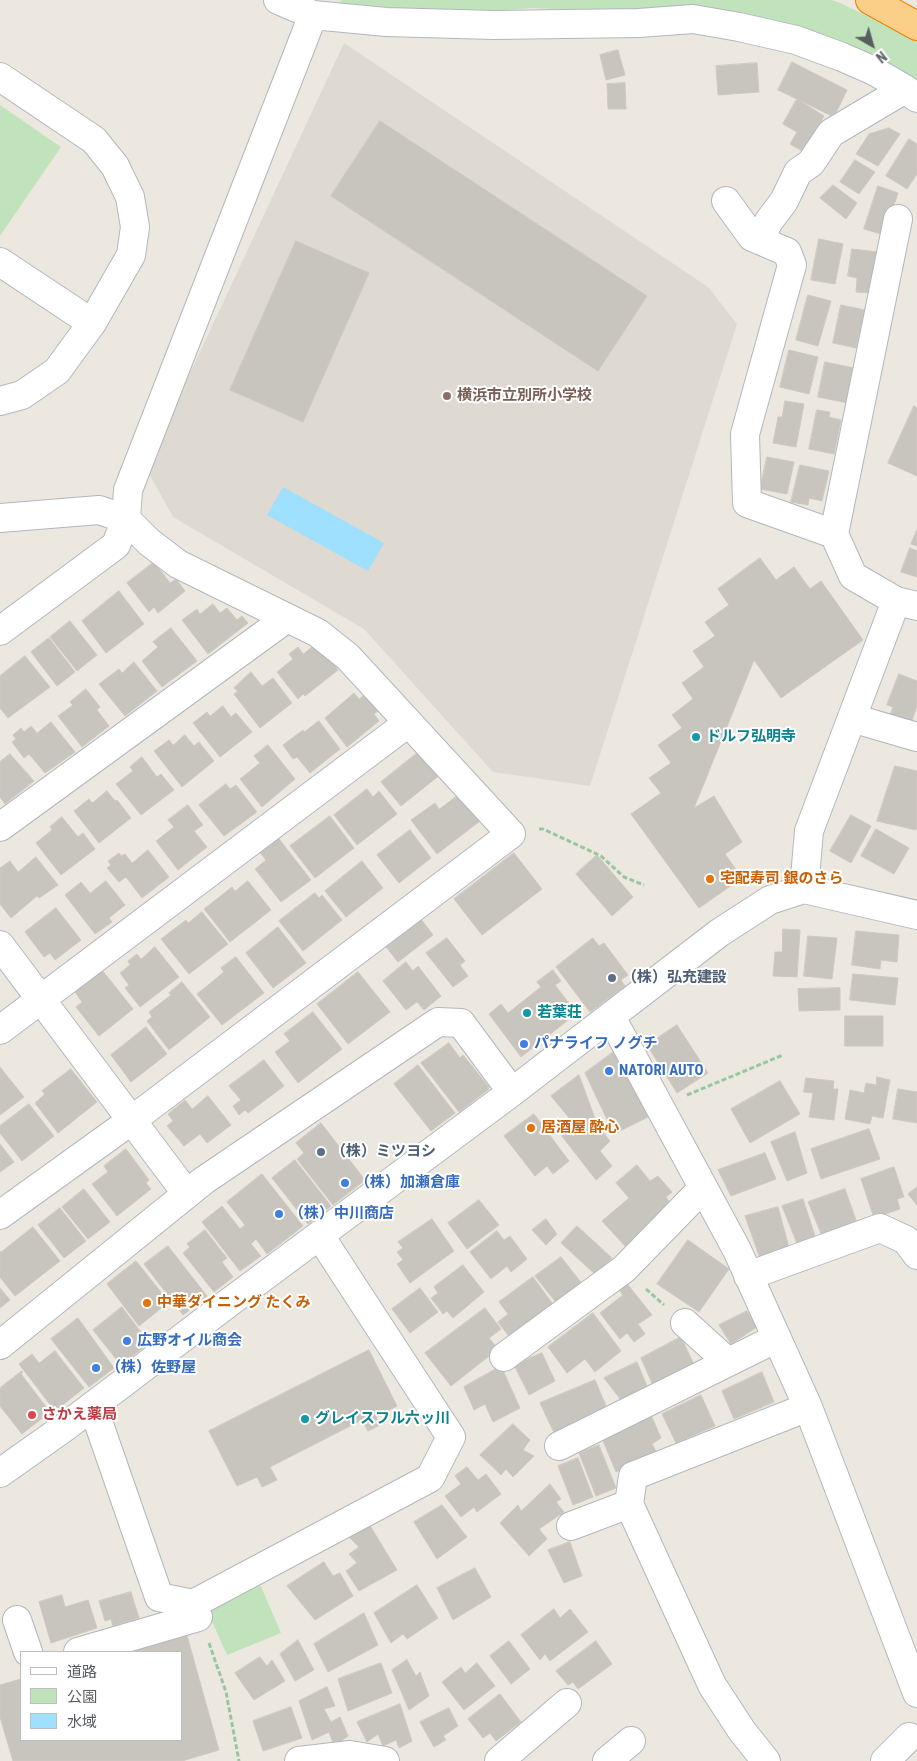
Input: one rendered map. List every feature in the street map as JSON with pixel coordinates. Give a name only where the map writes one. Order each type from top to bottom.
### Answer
[{"type":"highway","points":[[870,0],[917,26]]},
{"type":"street","points":[[278,0],[313,15],[386,22],[494,25],[639,23],[693,19],[796,40],[858,64],[911,93]]},
{"type":"street","points":[[0,631],[116,545],[126,519],[128,490],[313,15]]},
{"type":"street","points":[[0,77],[94,140],[114,166],[130,197],[135,227],[131,255],[92,323],[57,370],[22,396],[0,401]]},
{"type":"street","points":[[759,240],[769,221],[784,201],[798,172],[811,163],[831,133],[911,93]]},
{"type":"street","points":[[726,201],[752,236],[788,252],[792,265],[745,434],[747,503],[834,534]]},
{"type":"street","points":[[804,889],[809,831],[852,718],[907,604],[852,576],[834,534],[898,219]]},
{"type":"street","points":[[0,262],[92,323]]},
{"type":"street","points":[[0,518],[99,510],[126,519],[149,542],[178,564],[318,633],[348,657],[511,834],[132,1120],[0,1215]]},
{"type":"street","points":[[0,827],[286,618]]},
{"type":"street","points":[[852,718],[917,737]]},
{"type":"street","points":[[0,1030],[408,723]]},
{"type":"street","points":[[4,1462],[92,1407],[512,1092],[719,933],[770,900],[804,889],[917,915]]},
{"type":"street","points":[[0,945],[187,1194]]},
{"type":"street","points":[[611,1017],[737,1250],[808,1407],[917,1693]]},
{"type":"street","points":[[0,1345],[202,1181],[438,1022],[460,1023],[512,1092]]},
{"type":"street","points":[[504,1356],[624,1269],[703,1188]]},
{"type":"street","points":[[748,1276],[880,1228],[906,1240],[917,1256]]},
{"type":"street","points":[[82,1651],[199,1618],[430,1478],[451,1438],[320,1236]]},
{"type":"street","points":[[685,1324],[728,1362]]},
{"type":"street","points":[[559,1446],[776,1338]]},
{"type":"street","points":[[92,1407],[159,1597],[199,1618]]},
{"type":"street","points":[[766,1761],[742,1732],[712,1685],[628,1504],[633,1476],[808,1407]]},
{"type":"street","points":[[571,1526],[628,1504]]},
{"type":"street","points":[[17,1620],[28,1651]]},
{"type":"street","points":[[499,1761],[567,1703]]},
{"type":"street","points":[[885,1761],[914,1739]]},
{"type":"street","points":[[607,1761],[631,1741]]},
{"type":"street","points":[[299,1761],[350,1755],[385,1761]]},
{"type":"path","points":[[511,834],[543,828],[601,856],[624,877],[644,885]]},
{"type":"path","points":[[660,1106],[783,1055]]},
{"type":"path","points":[[624,1269],[685,1324]]},
{"type":"path","points":[[199,1618],[226,1692],[239,1761]]},
{"type":"shaded area","name":"横浜市立別所小学校","points":[[344,43],[708,287],[737,324],[590,786],[493,772],[364,629],[173,517],[146,468]]},
{"type":"green space","points":[[342,0],[831,0],[917,40],[917,87],[891,70],[597,11],[533,8],[477,12],[412,10],[338,3]]},
{"type":"green space","points":[[0,105],[61,147],[0,236]]},
{"type":"green space","points":[[259,1582],[281,1633],[227,1655],[206,1608]]},
{"type":"water","points":[[283,487],[384,543],[368,571],[267,515]]},
{"type":"building","points":[[618,50],[625,75],[606,80],[600,55]]},
{"type":"building","points":[[792,62],[847,90],[834,117],[778,90]]},
{"type":"building","points":[[757,63],[759,92],[718,95],[716,66]]},
{"type":"building","points":[[625,83],[626,109],[608,109],[607,84]]},
{"type":"building","points":[[797,99],[824,116],[804,152],[790,144],[797,132],[783,124]]},
{"type":"building","points":[[380,121],[647,296],[598,371],[331,196]]},
{"type":"building","points":[[889,128],[900,134],[878,166],[856,154],[869,134]]},
{"type":"building","points":[[909,139],[917,144],[917,174],[907,189],[886,176]]},
{"type":"building","points":[[855,160],[875,172],[859,194],[840,182]]},
{"type":"building","points":[[833,185],[857,203],[846,219],[820,198]]},
{"type":"building","points":[[878,186],[898,193],[884,235],[864,229]]},
{"type":"building","points":[[819,239],[843,244],[835,284],[811,280]]},
{"type":"building","points":[[296,241],[369,273],[303,422],[230,390]]},
{"type":"building","points":[[852,249],[879,252],[873,270],[876,274],[872,293],[856,292],[857,278],[848,276]]},
{"type":"building","points":[[808,295],[831,301],[818,346],[796,340]]},
{"type":"building","points":[[841,305],[865,310],[856,348],[833,343]]},
{"type":"building","points":[[789,350],[818,357],[809,394],[780,387]]},
{"type":"building","points":[[825,362],[854,368],[848,403],[818,397]]},
{"type":"building","points":[[785,401],[804,404],[796,447],[773,443],[778,417],[782,417]]},
{"type":"building","points":[[914,406],[917,408],[917,476],[888,463]]},
{"type":"building","points":[[817,410],[830,412],[829,417],[841,420],[834,454],[809,449]]},
{"type":"building","points":[[767,457],[794,462],[787,494],[760,489]]},
{"type":"building","points":[[800,465],[829,471],[822,501],[809,498],[808,505],[791,502]]},
{"type":"building","points":[[917,530],[917,546],[911,544]]},
{"type":"building","points":[[910,548],[917,551],[917,577],[901,572]]},
{"type":"building","name":"ドルフ弘明寺","points":[[760,558],[776,580],[794,567],[810,589],[821,581],[863,640],[781,698],[754,660],[694,808],[714,796],[742,842],[725,854],[742,878],[699,908],[631,814],[661,793],[649,778],[671,763],[658,745],[682,728],[672,715],[693,699],[682,683],[704,667],[693,651],[715,636],[705,622],[729,605],[718,589]]},
{"type":"building","points":[[154,562],[170,583],[176,579],[185,591],[158,613],[154,607],[149,612],[127,583]]},
{"type":"building","points":[[119,591],[144,624],[106,653],[82,621]]},
{"type":"building","points":[[213,604],[220,613],[227,608],[237,620],[242,616],[248,623],[208,654],[182,620],[197,609],[200,614]]},
{"type":"building","points":[[70,621],[97,655],[77,671],[50,637]]},
{"type":"building","points":[[171,628],[197,661],[162,687],[142,661],[158,647],[153,642]]},
{"type":"building","points":[[49,638],[75,672],[57,686],[31,652]]},
{"type":"building","points":[[316,644],[338,670],[305,696],[303,694],[298,699],[277,672],[293,659],[289,654],[298,647],[303,654]]},
{"type":"building","points":[[25,656],[50,687],[8,718],[0,708],[0,676]]},
{"type":"building","points":[[134,662],[157,691],[125,716],[99,684],[119,669],[122,673]]},
{"type":"building","points":[[251,672],[262,686],[273,678],[292,703],[260,728],[234,694],[238,691],[234,688]]},
{"type":"building","points":[[899,674],[917,681],[917,706],[911,723],[890,715],[893,707],[887,705]]},
{"type":"building","points":[[86,689],[100,707],[97,710],[109,726],[82,747],[58,716],[73,705],[70,702]]},
{"type":"building","points":[[368,692],[381,709],[374,714],[379,721],[347,747],[325,718],[354,693],[359,699]]},
{"type":"building","points":[[223,706],[231,717],[236,713],[252,732],[220,757],[193,723],[207,712],[210,716]]},
{"type":"building","points":[[319,721],[340,749],[310,773],[297,757],[293,759],[283,745]]},
{"type":"building","points":[[51,722],[75,752],[45,773],[29,754],[24,758],[12,742],[16,739],[13,735],[21,728],[24,732],[31,726],[37,733]]},
{"type":"building","points":[[185,735],[194,746],[199,742],[214,761],[182,787],[154,751],[169,740],[173,745]]},
{"type":"building","points":[[268,745],[295,779],[262,807],[240,779],[260,763],[254,756]]},
{"type":"building","points":[[426,746],[446,770],[401,806],[381,782]]},
{"type":"building","points":[[10,754],[34,781],[5,804],[0,797],[0,762]]},
{"type":"building","points":[[142,757],[157,777],[161,774],[174,790],[141,815],[116,784],[133,771],[130,767]]},
{"type":"building","points":[[895,766],[917,771],[916,830],[877,821]]},
{"type":"building","points":[[226,784],[230,789],[236,785],[257,812],[224,836],[199,805]]},
{"type":"building","points":[[367,789],[373,797],[379,791],[397,814],[357,845],[334,815]]},
{"type":"building","points":[[107,791],[131,818],[99,843],[74,811],[89,799],[92,803]]},
{"type":"building","points":[[460,794],[480,821],[437,854],[411,820],[435,803],[439,809]]},
{"type":"building","points":[[188,805],[203,825],[194,831],[207,847],[178,870],[156,841],[174,827],[168,820]]},
{"type":"building","points":[[851,815],[871,826],[851,863],[830,851]]},
{"type":"building","points":[[330,816],[354,848],[315,878],[290,846]]},
{"type":"building","points":[[62,817],[78,837],[83,833],[95,849],[61,875],[36,843],[52,830],[50,827]]},
{"type":"building","points":[[876,829],[909,848],[894,874],[861,856]]},
{"type":"building","points":[[410,830],[431,858],[399,883],[377,855]]},
{"type":"building","points":[[276,835],[311,880],[281,902],[255,869],[266,860],[257,849]]},
{"type":"building","points":[[148,850],[169,877],[142,898],[126,877],[119,882],[107,868],[111,865],[108,861],[119,853],[121,856],[125,854],[132,863]]},
{"type":"building","points":[[514,853],[542,889],[482,935],[454,899]]},
{"type":"building","points":[[597,855],[633,897],[612,916],[576,874]]},
{"type":"building","points":[[36,857],[58,885],[39,898],[37,896],[11,918],[0,904],[0,868],[10,861],[18,872]]},
{"type":"building","points":[[362,861],[383,888],[346,917],[325,891]]},
{"type":"building","points":[[106,881],[125,905],[109,918],[112,922],[95,934],[65,895],[81,882],[90,893]]},
{"type":"building","points":[[248,881],[271,910],[230,942],[204,909],[232,887],[235,891]]},
{"type":"building","points":[[315,893],[319,898],[322,895],[342,920],[303,951],[279,921]]},
{"type":"building","points":[[56,908],[81,940],[55,960],[50,953],[44,957],[25,932]]},
{"type":"building","points":[[202,912],[228,944],[189,974],[161,939],[186,920],[188,923]]},
{"type":"building","points":[[418,915],[433,935],[398,962],[383,943]]},
{"type":"building","points":[[278,927],[306,963],[273,988],[246,953]]},
{"type":"building","points":[[783,929],[800,930],[797,977],[773,976],[775,952],[782,952]]},
{"type":"building","points":[[856,931],[899,935],[897,962],[881,960],[880,969],[852,965]]},
{"type":"building","points":[[808,936],[837,938],[832,979],[804,976]]},
{"type":"building","points":[[447,938],[465,961],[460,965],[468,976],[453,987],[426,953]]},
{"type":"building","points":[[593,938],[599,946],[604,943],[628,975],[621,980],[625,986],[590,1012],[556,967]]},
{"type":"building","points":[[155,947],[179,977],[140,1007],[125,988],[129,985],[120,973],[130,965],[128,961],[137,954],[141,959]]},
{"type":"building","points":[[236,957],[264,993],[222,1025],[197,994],[224,972],[221,968]]},
{"type":"building","points":[[406,962],[413,971],[418,966],[441,996],[424,1010],[417,1002],[406,1010],[383,981]]},
{"type":"building","points":[[102,970],[133,1009],[99,1036],[76,1007],[82,1002],[75,992]]},
{"type":"building","name":"若葉荘","points":[[553,970],[561,981],[555,985],[572,1007],[562,1015],[567,1021],[521,1057],[489,1014],[501,1004],[508,1013],[541,987],[537,982]]},
{"type":"building","points":[[358,972],[390,1012],[348,1044],[317,1004]]},
{"type":"building","points":[[853,974],[898,978],[895,1005],[850,1000]]},
{"type":"building","points":[[182,982],[210,1017],[169,1050],[147,1021],[152,1017],[149,1012],[171,995],[169,993]]},
{"type":"building","points":[[840,988],[840,1010],[799,1011],[798,989]]},
{"type":"building","points":[[313,1012],[342,1049],[298,1083],[275,1052],[290,1041],[284,1034]]},
{"type":"building","points":[[845,1016],[883,1016],[883,1046],[845,1046]]},
{"type":"building","points":[[677,1025],[708,1073],[677,1093],[647,1045]]},
{"type":"building","points":[[146,1027],[167,1054],[131,1082],[111,1055]]},
{"type":"building","points":[[449,1043],[460,1058],[463,1055],[489,1087],[487,1088],[489,1089],[459,1112],[421,1063]]},
{"type":"building","points":[[616,1050],[648,1117],[614,1134],[585,1073]]},
{"type":"building","points":[[264,1060],[284,1086],[248,1113],[245,1110],[239,1115],[233,1106],[241,1100],[229,1086]]},
{"type":"building","points":[[418,1065],[455,1113],[431,1131],[394,1084]]},
{"type":"building","points":[[0,1067],[24,1097],[0,1115]]},
{"type":"building","points":[[71,1069],[97,1102],[58,1133],[35,1103],[45,1094],[42,1091]]},
{"type":"building","points":[[579,1075],[597,1124],[610,1141],[600,1151],[612,1166],[596,1180],[561,1135],[575,1125],[551,1096]]},
{"type":"building","points":[[877,1077],[890,1080],[883,1118],[872,1116],[870,1124],[845,1119],[850,1090],[864,1093],[866,1083],[876,1085]]},
{"type":"building","points":[[806,1078],[834,1081],[833,1089],[838,1089],[834,1120],[809,1117],[813,1093],[804,1092]]},
{"type":"building","points":[[780,1081],[800,1114],[750,1143],[731,1109]]},
{"type":"building","points":[[898,1089],[917,1092],[917,1123],[893,1119]]},
{"type":"building","points":[[208,1096],[231,1125],[207,1143],[200,1134],[184,1146],[167,1126],[173,1121],[168,1114],[185,1100],[192,1109]]},
{"type":"building","points":[[29,1104],[54,1136],[22,1161],[0,1133],[0,1126]]},
{"type":"building","points":[[534,1114],[569,1161],[553,1174],[547,1166],[535,1176],[504,1136]]},
{"type":"building","points":[[321,1123],[365,1180],[333,1205],[297,1159],[304,1153],[296,1143]]},
{"type":"building","points":[[869,1129],[880,1159],[821,1179],[811,1149]]},
{"type":"building","points":[[795,1132],[807,1173],[787,1181],[771,1142]]},
{"type":"building","points":[[0,1144],[14,1162],[0,1172]]},
{"type":"building","points":[[126,1149],[149,1180],[146,1183],[151,1189],[117,1216],[92,1184],[108,1172],[104,1166]]},
{"type":"building","points":[[765,1153],[776,1179],[731,1196],[718,1170]]},
{"type":"building","points":[[295,1160],[331,1206],[308,1224],[272,1178]]},
{"type":"building","points":[[637,1165],[650,1181],[658,1176],[672,1192],[666,1197],[670,1203],[625,1246],[602,1221],[629,1198],[616,1183]]},
{"type":"building","points":[[894,1167],[904,1197],[897,1199],[900,1209],[874,1218],[861,1179]]},
{"type":"building","points":[[262,1174],[303,1226],[267,1254],[256,1239],[251,1244],[261,1256],[240,1271],[202,1222],[222,1206],[240,1229],[245,1225],[227,1202]]},
{"type":"building","points":[[917,1187],[917,1205],[908,1194]]},
{"type":"building","points":[[84,1189],[110,1222],[88,1239],[62,1207]]},
{"type":"building","points":[[845,1189],[857,1223],[822,1236],[808,1202]]},
{"type":"building","points":[[803,1199],[816,1239],[798,1246],[782,1206]]},
{"type":"building","points":[[479,1200],[499,1225],[467,1249],[448,1223]]},
{"type":"building","points":[[778,1207],[790,1251],[761,1261],[745,1216]]},
{"type":"building","points":[[60,1208],[86,1241],[64,1258],[38,1225]]},
{"type":"building","points":[[432,1219],[454,1251],[410,1283],[397,1264],[403,1260],[397,1252],[403,1248],[398,1242]]},
{"type":"building","points":[[546,1219],[557,1234],[546,1245],[532,1230]]},
{"type":"building","points":[[577,1226],[612,1258],[596,1275],[561,1243]]},
{"type":"building","points":[[33,1227],[60,1261],[15,1296],[0,1277],[0,1251]]},
{"type":"building","points":[[205,1230],[227,1258],[222,1262],[233,1277],[214,1292],[183,1253],[190,1247],[187,1244]]},
{"type":"building","points":[[497,1231],[504,1240],[510,1236],[527,1259],[511,1272],[507,1266],[491,1279],[470,1252]]},
{"type":"building","points":[[688,1240],[729,1269],[699,1312],[657,1284]]},
{"type":"building","points":[[168,1246],[207,1296],[183,1315],[144,1264]]},
{"type":"building","points":[[561,1257],[583,1285],[558,1305],[535,1276]]},
{"type":"building","points":[[136,1261],[169,1302],[139,1326],[107,1284]]},
{"type":"building","points":[[463,1265],[484,1292],[453,1318],[447,1311],[443,1314],[431,1298],[438,1293],[434,1287]]},
{"type":"building","points":[[533,1277],[555,1307],[511,1339],[498,1322],[508,1314],[499,1302]]},
{"type":"building","points":[[625,1281],[652,1315],[638,1324],[645,1334],[634,1342],[627,1333],[620,1339],[600,1313],[623,1295],[617,1287]]},
{"type":"building","points":[[0,1288],[10,1300],[0,1308]]},
{"type":"building","points":[[420,1288],[438,1312],[410,1333],[392,1309]]},
{"type":"building","points":[[122,1307],[149,1343],[121,1365],[93,1330]]},
{"type":"building","points":[[485,1308],[501,1329],[489,1338],[498,1349],[451,1386],[425,1353]]},
{"type":"building","points":[[747,1311],[757,1327],[731,1344],[719,1325]]},
{"type":"building","points":[[593,1313],[621,1351],[595,1372],[585,1359],[567,1373],[548,1347]]},
{"type":"building","points":[[78,1318],[114,1368],[89,1387],[51,1339]]},
{"type":"building","points":[[681,1337],[697,1371],[655,1390],[641,1358]]},
{"type":"building","name":"グレイスフル六ッ川","points":[[369,1350],[397,1406],[376,1417],[380,1425],[368,1431],[362,1420],[270,1467],[277,1480],[262,1487],[257,1477],[237,1486],[209,1431]]},
{"type":"building","points":[[55,1351],[84,1388],[55,1411],[19,1364],[32,1354],[39,1363]]},
{"type":"building","points":[[542,1353],[555,1381],[529,1395],[514,1365]]},
{"type":"building","points":[[637,1362],[649,1391],[624,1404],[604,1378]]},
{"type":"building","points":[[501,1366],[520,1408],[493,1422],[485,1404],[474,1410],[464,1387]]},
{"type":"building","points":[[22,1371],[21,1374],[50,1412],[22,1434],[0,1406],[0,1388]]},
{"type":"building","points":[[762,1372],[774,1402],[734,1419],[722,1391]]},
{"type":"building","points":[[595,1380],[610,1415],[557,1439],[540,1403]]},
{"type":"building","points":[[701,1395],[715,1426],[676,1443],[662,1414]]},
{"type":"building","points":[[651,1415],[661,1438],[652,1444],[657,1453],[616,1472],[601,1436]]},
{"type":"building","points":[[513,1424],[530,1440],[523,1450],[534,1456],[513,1477],[506,1469],[501,1475],[480,1455]]},
{"type":"building","points":[[599,1445],[616,1488],[596,1496],[579,1453]]},
{"type":"building","points":[[578,1458],[593,1497],[573,1505],[558,1466]]},
{"type":"building","points":[[467,1467],[478,1480],[486,1474],[501,1494],[477,1512],[474,1507],[461,1517],[445,1496],[461,1484],[455,1476]]},
{"type":"building","points":[[550,1484],[561,1499],[556,1502],[564,1512],[539,1529],[547,1539],[529,1556],[500,1523],[518,1505],[521,1511]]},
{"type":"building","points":[[442,1505],[467,1537],[437,1559],[414,1522]]},
{"type":"building","points":[[369,1524],[397,1570],[359,1591],[346,1571],[357,1563],[349,1554],[359,1547],[349,1537]]},
{"type":"building","points":[[570,1542],[582,1576],[564,1583],[548,1550]]},
{"type":"building","points":[[324,1562],[333,1576],[340,1573],[353,1596],[315,1620],[287,1586]]},
{"type":"building","points":[[475,1568],[491,1597],[453,1620],[437,1588]]},
{"type":"building","points":[[417,1585],[438,1618],[407,1639],[403,1634],[391,1643],[374,1613]]},
{"type":"building","points":[[131,1592],[139,1618],[113,1626],[111,1619],[105,1621],[99,1601]]},
{"type":"building","points":[[62,1595],[65,1607],[88,1600],[97,1628],[51,1643],[39,1602]]},
{"type":"building","points":[[554,1609],[560,1618],[570,1609],[588,1632],[550,1661],[545,1654],[540,1660],[521,1635]]},
{"type":"building","points":[[364,1613],[378,1645],[328,1672],[314,1644]]},
{"type":"building","points":[[186,1632],[219,1750],[182,1761],[13,1761],[0,1717],[0,1685],[20,1679],[20,1741],[182,1741],[182,1651],[118,1651]]},
{"type":"building","points":[[298,1640],[314,1670],[295,1681],[280,1654]]},
{"type":"building","points":[[509,1641],[530,1669],[511,1684],[490,1656]]},
{"type":"building","points":[[596,1641],[612,1664],[578,1689],[573,1682],[568,1685],[556,1671]]},
{"type":"building","points":[[260,1657],[267,1666],[272,1660],[285,1681],[254,1700],[235,1673]]},
{"type":"building","points":[[407,1660],[416,1676],[420,1672],[429,1696],[409,1710],[392,1670]]},
{"type":"building","points":[[381,1663],[392,1693],[348,1711],[338,1679]]},
{"type":"building","points":[[477,1663],[495,1686],[464,1710],[442,1682],[461,1667],[465,1673]]},
{"type":"building","points":[[327,1687],[335,1706],[324,1709],[331,1722],[340,1717],[348,1736],[334,1746],[329,1732],[312,1740],[299,1701]]},
{"type":"building","points":[[500,1694],[521,1722],[496,1741],[490,1733],[483,1738],[468,1719]]},
{"type":"building","points":[[400,1704],[412,1741],[399,1748],[396,1740],[383,1746],[378,1734],[367,1742],[357,1722]]},
{"type":"building","points":[[291,1707],[302,1738],[263,1751],[253,1721]]},
{"type":"building","points":[[449,1708],[458,1726],[443,1736],[446,1740],[434,1747],[420,1722]]},
{"type":"place","name":"横浜市立別所小学校","points":[[447,396]]},
{"type":"place","name":"ドルフ弘明寺","points":[[696,737]]},
{"type":"place","name":"宅配寿司 銀のさら","points":[[710,879]]},
{"type":"place","name":"（株）弘充建設","points":[[612,978]]},
{"type":"place","name":"若葉荘","points":[[527,1013]]},
{"type":"place","name":"パナライフ ノグチ","points":[[524,1044]]},
{"type":"place","name":"NATORI AUTO","points":[[609,1071]]},
{"type":"place","name":"居酒屋 酔心","points":[[531,1128]]},
{"type":"place","name":"（株）ミツヨシ","points":[[321,1152]]},
{"type":"place","name":"（株）加瀬倉庫","points":[[345,1183]]},
{"type":"place","name":"（株）中川商店","points":[[279,1214]]},
{"type":"place","name":"中華ダイニング たくみ","points":[[147,1303]]},
{"type":"place","name":"広野オイル商会","points":[[127,1341]]},
{"type":"place","name":"（株）佐野屋","points":[[96,1368]]},
{"type":"place","name":"さかえ薬局","points":[[32,1415]]},
{"type":"place","name":"グレイスフル六ッ川","points":[[305,1419]]}]
